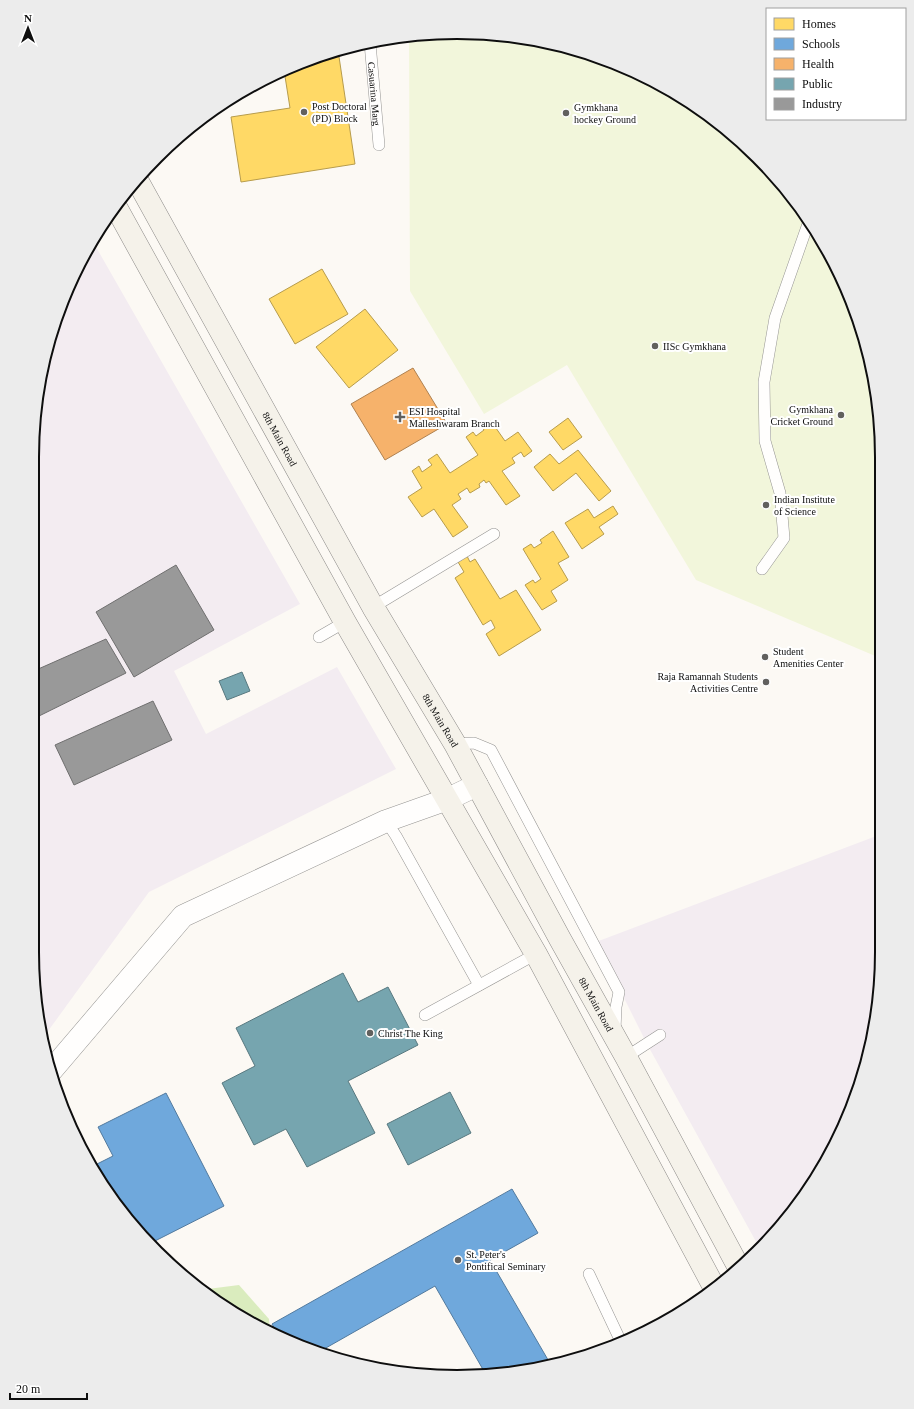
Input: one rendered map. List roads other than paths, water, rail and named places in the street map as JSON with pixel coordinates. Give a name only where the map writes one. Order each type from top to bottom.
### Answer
[{"type":"main road","name":"8th Main Road","points":[[140,185],[374,607],[455,744],[736,1263]]},
{"type":"main road","points":[[119,212],[345,622],[536,954],[712,1283]]},
{"type":"main road","points":[[345,622],[374,607]]},
{"type":"street","points":[[55,1066],[183,916],[386,821],[448,799],[477,785]]},
{"type":"lane","name":"Casuarina Marg","points":[[370,48],[379,145]]},
{"type":"lane","points":[[762,569],[784,538],[780,493],[765,440],[764,382],[775,318],[806,227]]},
{"type":"lane","points":[[374,607],[494,534]]},
{"type":"lane","points":[[319,637],[345,622]]},
{"type":"lane","points":[[455,744],[474,743],[491,750],[619,992],[616,1007],[614,1036]]},
{"type":"lane","points":[[386,821],[396,836],[479,985]]},
{"type":"lane","points":[[424,1015],[536,954]]},
{"type":"lane","points":[[626,1057],[660,1035]]},
{"type":"lane","points":[[589,1274],[619,1337]]},
{"type":"place","name":"Post Doctoral (PD) Block","points":[[304,112]]},
{"type":"place","name":"Gymkhana hockey Ground","points":[[566,113]]},
{"type":"place","name":"IISc Gymkhana","points":[[655,346]]},
{"type":"place","name":"Gymkhana Cricket Ground","points":[[841,415]]},
{"type":"place","name":"ESI Hospital Malleshwaram Branch","points":[[400,417]]},
{"type":"place","name":"Indian Institute of Science","points":[[766,505]]},
{"type":"place","name":"Student Amenities Center","points":[[765,657]]},
{"type":"place","name":"Raja Ramannah Students Activities Centre","points":[[766,682]]},
{"type":"place","name":"Christ The King","points":[[370,1033]]},
{"type":"place","name":"St. Peter's Pontifical Seminary","points":[[458,1260]]}]
